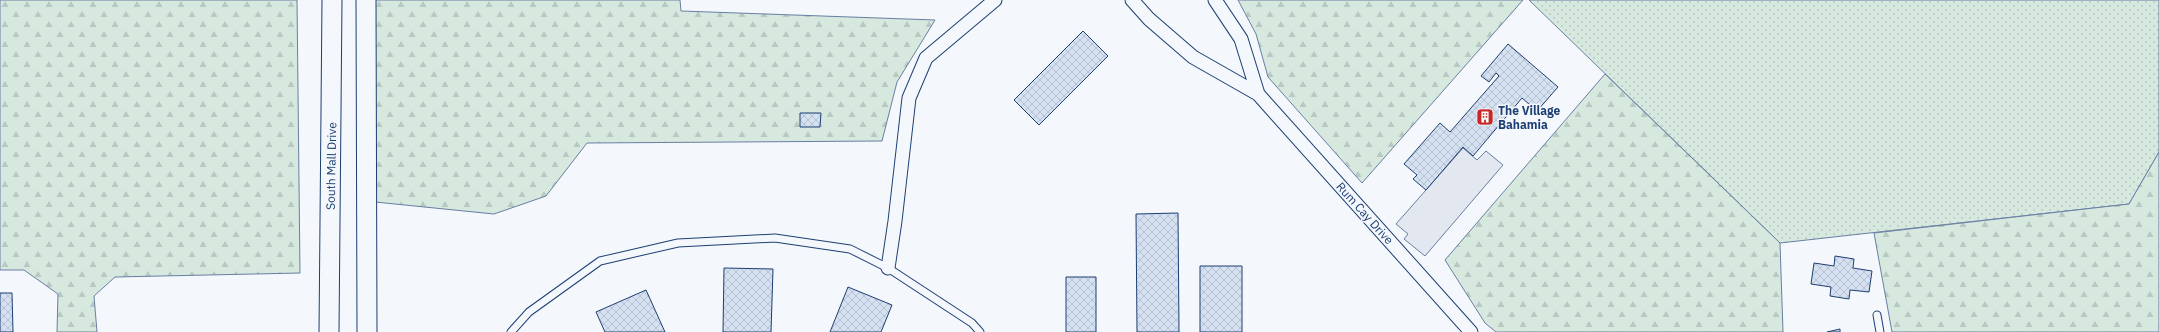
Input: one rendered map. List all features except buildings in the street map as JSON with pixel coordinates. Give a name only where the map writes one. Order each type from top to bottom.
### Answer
[{"type":"street","name":"South Mall Drive","points":[[329,332],[332,0]]},
{"type":"street","points":[[366,0],[367,332]]},
{"type":"street","points":[[888,268],[909,98],[926,58],[995,0]]},
{"type":"street","name":"Rum Cay Drive","points":[[1132,0],[1149,19],[1193,57],[1258,94],[1471,332]]},
{"type":"street","name":"Rum Cay Drive","points":[[1215,0],[1241,39],[1258,94]]},
{"type":"lane","points":[[511,332],[529,312],[600,260],[678,244],[775,238],[850,249],[888,268],[972,323],[980,332]]},
{"type":"lane","points":[[1877,315],[1880,332]]},
{"type":"green space","points":[[0,0],[297,0],[300,273],[115,277],[94,296],[97,332],[57,332],[58,294],[24,270],[0,270]]},
{"type":"green space","points":[[374,0],[680,0],[681,11],[935,20],[897,82],[882,141],[587,143],[546,196],[494,214],[375,202]]},
{"type":"green space","points":[[1238,0],[1523,0],[1362,183],[1268,77],[1256,34]]},
{"type":"green space","points":[[1529,0],[2159,0],[2159,152],[2129,204],[1780,243]]},
{"type":"green space","points":[[1605,74],[1780,243],[1783,332],[1496,332],[1485,323],[1445,260]]},
{"type":"green space","points":[[2159,152],[2159,332],[1892,332],[1874,233],[2129,204]]},
{"type":"shaded area","points":[[1463,148],[1477,160],[1486,151],[1503,165],[1425,256],[1404,239],[1408,234],[1396,224]]},
{"type":"place","name":"The Village Bahamia","points":[[1485,117]]}]
